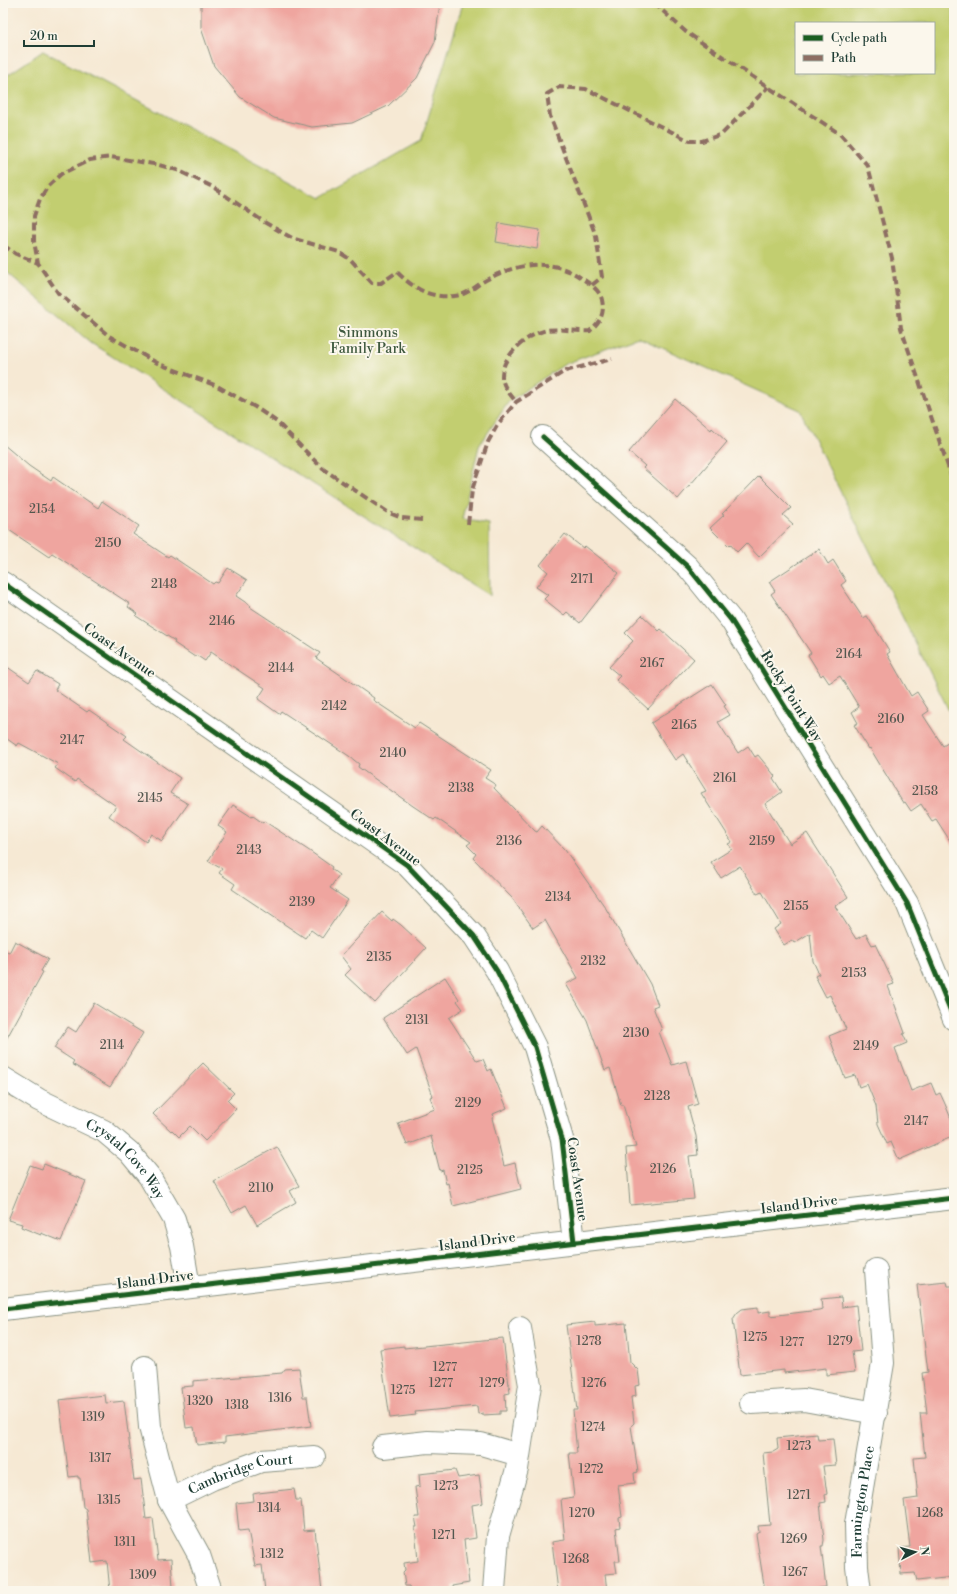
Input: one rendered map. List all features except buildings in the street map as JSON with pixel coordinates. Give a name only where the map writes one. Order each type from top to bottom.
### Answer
[{"type":"street","name":"Rocky Point Way","points":[[543,436],[688,566],[731,620],[907,903],[954,1019]]},
{"type":"street","name":"Coast Avenue","points":[[3,583],[407,865],[474,936],[497,971],[535,1047],[562,1139],[574,1242]]},
{"type":"street","name":"Crystal Cove Way","points":[[3,1078],[39,1100],[104,1130],[129,1152],[149,1176],[174,1219],[182,1246],[189,1287]]},
{"type":"street","name":"Island Drive","points":[[3,1309],[954,1198]]},
{"type":"street","name":"Farmington Place","points":[[860,1591],[857,1567],[856,1524],[866,1458],[876,1413],[883,1362],[876,1270]]},
{"type":"street","points":[[494,1591],[498,1536],[517,1469],[530,1386],[520,1328]]},
{"type":"street","name":"Cambridge Court","points":[[145,1367],[150,1427],[170,1500],[199,1555],[211,1591]]},
{"type":"street","points":[[751,1403],[804,1400],[876,1413]]},
{"type":"street","points":[[383,1447],[428,1442],[481,1444],[519,1455]]},
{"type":"street","name":"Cambridge Court","points":[[170,1500],[212,1479],[261,1461],[314,1456]]},
{"type":"green space","name":"Simmons Family Park","points":[[463,3],[954,3],[954,721],[800,410],[638,337],[565,364],[509,401],[479,446],[462,519],[489,524],[490,596],[91,343],[3,269],[3,78],[43,51],[321,198],[421,141]]},
{"type":"marked path","points":[[654,3],[686,32],[840,134],[868,166],[892,258],[901,328],[954,484]]},
{"type":"marked path","points":[[592,285],[602,277],[596,236],[550,116],[547,94],[559,87],[586,89],[690,141],[702,141],[722,134],[768,87]]},
{"type":"marked path","points":[[422,520],[402,518],[389,513],[323,469],[277,422],[255,407],[217,386],[159,364],[109,336],[58,293],[38,263],[34,241],[34,216],[40,199],[48,186],[61,174],[90,160],[111,157],[159,165],[177,170],[213,187],[264,222],[292,238],[339,252],[351,260],[372,283],[381,283],[397,272],[416,288],[430,294],[445,296],[462,294],[493,276],[518,267],[544,265],[569,271],[597,290],[601,296],[603,305],[601,317],[590,331],[557,329],[547,330],[532,336],[517,347],[506,361],[502,376],[505,387],[516,402]]},
{"type":"marked path","points":[[3,245],[16,254],[38,263]]},
{"type":"marked path","points":[[468,524],[472,490],[488,442],[498,424],[516,402],[565,371],[612,359]]},
{"type":"cycle path","points":[[543,437],[688,567],[731,620],[907,903],[954,1019]]},
{"type":"cycle path","points":[[3,583],[407,865],[474,936],[497,971],[535,1047],[562,1139],[574,1242]]},
{"type":"cycle path","points":[[3,1309],[954,1198]]}]
